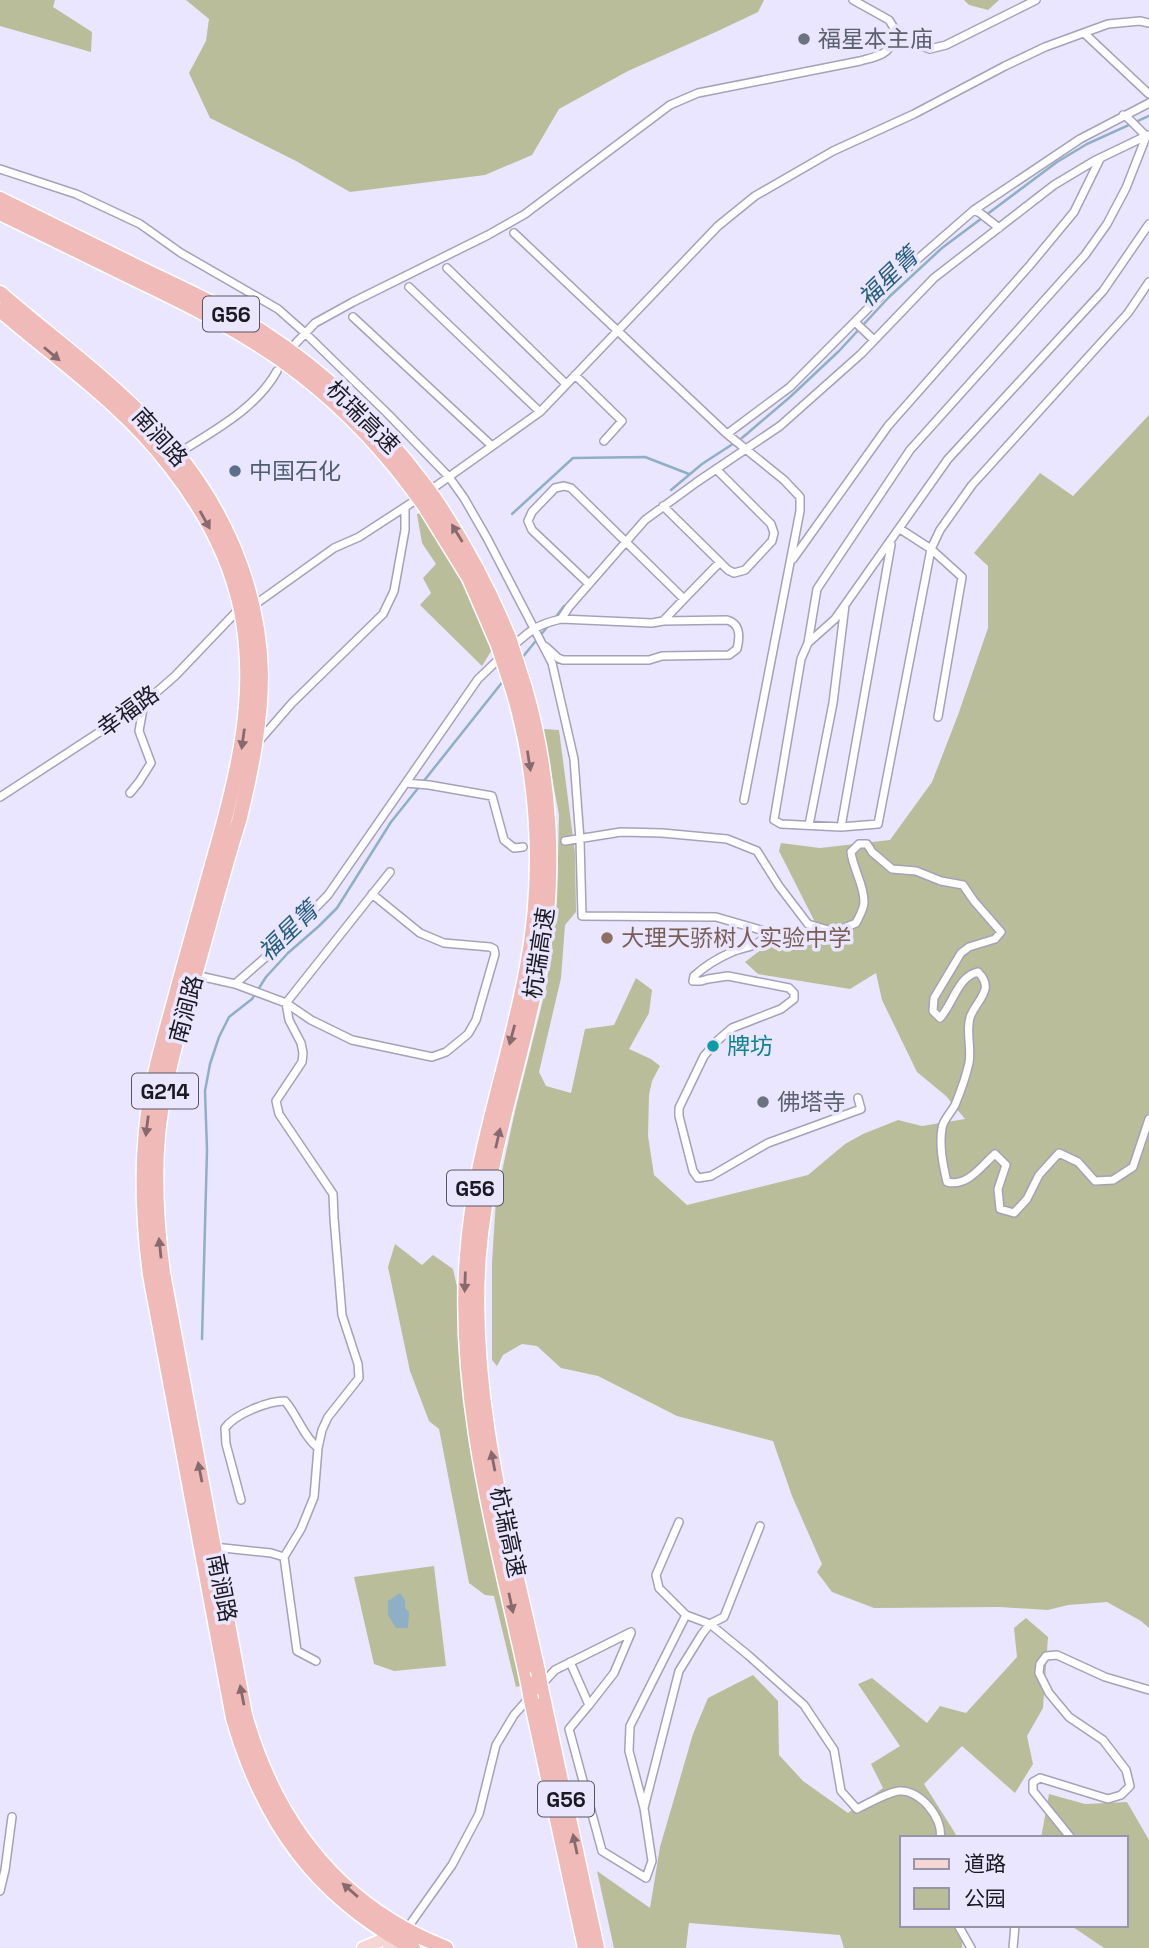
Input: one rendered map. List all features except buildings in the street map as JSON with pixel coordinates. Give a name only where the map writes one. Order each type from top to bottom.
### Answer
[{"type":"highway","name":"杭瑞高速","points":[[0,199],[193,293],[259,330],[344,395],[391,443],[429,501],[449,544],[503,642],[520,691],[540,752],[546,797],[548,908],[533,1001],[495,1149],[485,1202],[478,1264],[477,1326],[489,1443],[538,1671],[531,1700],[584,1912],[597,1948]]},
{"type":"highway","name":"杭瑞高速","points":[[0,213],[187,304],[252,340],[335,404],[418,486]]},
{"type":"highway","name":"南涧路","points":[[0,293],[152,424],[202,488],[228,534],[240,563],[247,606],[244,629],[248,675],[246,714],[240,755],[189,973],[163,1102],[158,1144],[159,1241],[245,1715],[257,1753],[271,1787],[299,1834],[328,1869],[400,1941]]},
{"type":"highway","name":"南涧路","points":[[0,310],[122,414],[167,461],[212,531],[247,606],[258,639],[260,701],[255,745],[239,821],[157,1067],[147,1122],[144,1171],[146,1242],[233,1718],[252,1775],[268,1810],[312,1871],[338,1897],[400,1941]]},
{"type":"highway","name":"杭瑞高速","points":[[520,691],[537,856],[535,907],[524,983],[476,1182],[468,1245],[465,1317],[468,1384],[477,1445],[535,1686],[584,1912],[585,1948]]},
{"type":"highway","name":"G214","points":[[400,1941],[446,1948]]},
{"type":"main road","points":[[363,1948],[400,1941]]},
{"type":"street","points":[[853,0],[889,20],[894,28],[917,44],[930,49],[946,45],[1036,0]]},
{"type":"street","name":"幸福路","points":[[0,797],[144,703],[247,606],[334,548],[359,537],[405,509],[540,412],[718,226],[755,197],[833,151],[914,114],[1045,47],[1108,24],[1140,21],[1149,23]]},
{"type":"street","points":[[296,343],[315,323],[525,214],[670,105],[698,93],[860,61],[883,54],[894,39],[894,28]]},
{"type":"street","points":[[1084,33],[1149,94]]},
{"type":"street","points":[[729,435],[790,387],[912,264],[977,211],[1080,139],[1149,103]]},
{"type":"street","points":[[1126,117],[1148,136]]},
{"type":"street","points":[[561,620],[569,607],[645,520],[744,447],[780,426],[874,340],[934,278],[1054,185],[1101,158],[1148,136]]},
{"type":"street","points":[[1148,136],[1126,188],[1085,255],[910,450],[817,589],[808,643],[801,659],[774,820],[781,824],[841,827],[878,824],[931,549],[940,530],[972,485],[1128,313],[1149,282]]},
{"type":"street","points":[[790,563],[888,426],[1074,212],[1101,158]]},
{"type":"street","points":[[0,170],[76,194],[140,225],[181,253],[278,309],[388,414],[449,477],[487,538],[543,644],[556,677],[574,759],[582,916],[716,917],[764,931],[763,940],[757,945],[719,958],[694,976],[694,981],[728,976],[789,988],[794,993],[794,999],[782,1009],[732,1028],[705,1056],[679,1108],[678,1116],[692,1171],[698,1178],[711,1176],[768,1143],[860,1109],[858,1098]]},
{"type":"street","points":[[977,211],[999,228]]},
{"type":"street","points":[[808,643],[835,619],[948,459],[1103,291],[1149,223]]},
{"type":"street","points":[[514,233],[617,332],[800,497],[800,512],[744,800]]},
{"type":"street","points":[[447,268],[566,384]]},
{"type":"street","points":[[409,287],[540,412]]},
{"type":"street","points":[[352,317],[492,446]]},
{"type":"street","points":[[855,323],[874,340]]},
{"type":"street","points":[[177,454],[254,400],[269,385],[277,371]]},
{"type":"street","points":[[575,374],[622,421],[604,441]]},
{"type":"street","points":[[663,506],[732,572],[743,571],[770,543],[774,533],[771,524],[716,469]]},
{"type":"street","points":[[589,584],[532,530],[528,522],[532,512],[555,488],[568,486],[684,599]]},
{"type":"street","points":[[255,745],[292,703],[383,614],[394,592],[405,530],[405,509]]},
{"type":"street","points":[[900,529],[931,549],[962,577],[938,717]]},
{"type":"street","points":[[841,827],[892,541]]},
{"type":"street","points":[[663,621],[720,562]]},
{"type":"street","points":[[809,825],[832,703],[845,605]]},
{"type":"street","points":[[234,984],[275,949],[328,895],[410,784],[478,679],[542,624],[561,620],[652,624],[663,621],[727,620],[733,622],[738,629],[739,640],[737,649],[729,655],[662,656],[649,660],[563,660],[543,644]]},
{"type":"street","points":[[130,793],[151,764],[139,731],[144,703]]},
{"type":"street","points":[[410,784],[492,796],[504,840],[514,849],[523,848]]},
{"type":"street","points":[[565,841],[621,832],[727,839],[757,851],[808,924],[835,932],[856,923],[864,904],[861,882],[850,852],[859,844],[867,844],[872,852],[892,869],[916,871],[941,881],[963,885],[1001,932],[995,939],[970,947],[961,953],[934,998],[933,1011],[940,1018],[962,982],[970,974],[978,972],[984,978],[984,996],[970,1016],[969,1063],[955,1104],[942,1125],[941,1144],[947,1182],[957,1184],[968,1179],[995,1154],[1006,1164],[998,1189],[1000,1209],[1014,1213],[1027,1199],[1039,1175],[1059,1153],[1079,1163],[1095,1181],[1113,1180],[1123,1174],[1133,1167],[1149,1119]]},
{"type":"street","points":[[316,1661],[297,1651],[284,1557],[301,1529],[314,1497],[322,1430],[328,1417],[359,1378],[358,1364],[342,1315],[333,1194],[279,1114],[276,1101],[302,1062],[303,1052],[289,1020],[286,1003],[390,872]]},
{"type":"street","points":[[189,973],[263,993],[352,1040],[432,1057],[446,1052],[468,1034],[476,1020],[495,954],[494,949],[444,943],[420,933],[372,894]]},
{"type":"street","points":[[241,1500],[226,1444],[225,1428],[230,1420],[263,1405],[285,1401],[295,1412],[310,1442],[318,1448]]},
{"type":"street","points":[[679,1522],[656,1576],[659,1588],[685,1615],[710,1624],[804,1705],[834,1750],[841,1791],[857,1809],[898,1791],[908,1792],[919,1797],[933,1813],[941,1830],[940,1836]]},
{"type":"street","points":[[644,1808],[679,1671],[710,1624],[724,1616],[760,1526]]},
{"type":"street","points":[[214,1547],[271,1553],[284,1557]]},
{"type":"street","points":[[400,1941],[452,1865],[479,1814],[496,1745],[514,1715],[555,1670],[632,1632],[614,1674],[569,1730],[602,1851],[646,1878],[652,1861],[644,1808],[629,1751],[630,1726],[685,1615]]},
{"type":"street","points":[[1069,1836],[1033,1791],[1033,1782],[1040,1778],[1108,1799],[1121,1795],[1129,1786],[1126,1770],[1104,1740],[1069,1717],[1049,1693],[1040,1672],[1040,1664],[1046,1656],[1057,1655],[1105,1677],[1149,1689]]},
{"type":"street","points":[[570,1662],[589,1705]]},
{"type":"street","points":[[0,1891],[12,1817]]},
{"type":"street","points":[[959,1927],[971,1948]]},
{"type":"street","points":[[1013,1948],[1015,1927]]},
{"type":"green space","points":[[0,0],[55,0],[53,7],[92,32],[91,52],[0,26]]},
{"type":"green space","points":[[186,0],[764,0],[758,12],[628,71],[559,109],[532,155],[485,175],[350,192],[296,161],[210,118],[189,73],[206,41],[209,19]]},
{"type":"green space","points":[[964,0],[999,0],[988,10],[969,5]]},
{"type":"green space","points":[[1149,415],[1149,1628],[1107,1602],[1068,1605],[1048,1610],[1000,1607],[874,1608],[832,1592],[817,1572],[822,1564],[792,1496],[773,1441],[677,1416],[598,1376],[561,1368],[537,1346],[522,1344],[503,1355],[497,1366],[492,1360],[492,1263],[496,1199],[546,988],[557,902],[559,815],[543,729],[559,730],[575,853],[576,912],[565,925],[561,978],[539,1072],[546,1086],[571,1093],[585,1029],[614,1025],[636,978],[652,990],[649,1013],[629,1049],[660,1066],[652,1081],[649,1095],[648,1136],[654,1175],[687,1205],[808,1175],[845,1144],[898,1120],[922,1126],[965,1119],[946,1096],[917,1072],[882,1000],[876,973],[850,989],[758,974],[745,962],[779,940],[823,938],[779,851],[781,843],[820,848],[890,840],[932,782],[988,628],[988,566],[974,553],[1040,473],[1073,496]]},
{"type":"green space","points":[[422,513],[461,579],[493,648],[482,666],[420,605],[431,593],[423,578],[436,564],[422,543],[417,514]]},
{"type":"green space","points":[[395,1244],[422,1265],[433,1255],[453,1269],[523,1685],[516,1687],[494,1596],[485,1595],[469,1583],[439,1429],[429,1421],[410,1371],[388,1267]]},
{"type":"green space","points":[[434,1566],[446,1666],[394,1671],[374,1664],[354,1577]]},
{"type":"green space","points":[[1026,1618],[1048,1637],[1043,1708],[1027,1736],[1033,1764],[1015,1793],[962,1746],[924,1784],[956,1836],[900,1836],[900,1927],[963,1927],[962,1948],[844,1948],[840,1935],[689,1923],[686,1948],[614,1948],[597,1871],[650,1908],[660,1847],[693,1734],[708,1698],[753,1675],[778,1701],[779,1755],[803,1781],[848,1813],[883,1788],[871,1764],[900,1746],[858,1684],[872,1678],[927,1723],[940,1706],[966,1713],[1017,1657],[1014,1628]]},
{"type":"green space","points":[[1049,1794],[1085,1804],[1127,1802],[1149,1840],[1149,1948],[1104,1948],[1073,1927],[1128,1927],[1128,1836],[1041,1836]]},
{"type":"water","points":[[400,1593],[409,1612],[408,1628],[396,1628],[388,1615],[388,1601]]},
{"type":"waterway","name":"福星箐","points":[[671,490],[702,464],[742,438],[790,397],[839,351],[889,297],[942,248],[1057,162],[1087,144],[1149,116]]},
{"type":"waterway","points":[[512,514],[573,458],[645,457],[689,474]]},
{"type":"waterway","name":"福星箐","points":[[555,618],[564,606]]},
{"type":"waterway","name":"福星箐","points":[[521,659],[548,626]]},
{"type":"waterway","name":"福星箐","points":[[423,782],[504,680]]},
{"type":"waterway","name":"福星箐","points":[[202,1339],[207,1150],[205,1091],[219,1037],[229,1017],[252,999],[266,977],[288,953],[337,908],[391,822],[419,787]]},
{"type":"place","name":"福星本主庙","points":[[804,39]]},
{"type":"place","name":"中国石化","points":[[235,471]]},
{"type":"place","name":"大理天骄树人实验中学","points":[[607,938]]},
{"type":"place","name":"牌坊","points":[[713,1046]]},
{"type":"place","name":"佛塔寺","points":[[763,1102]]}]
